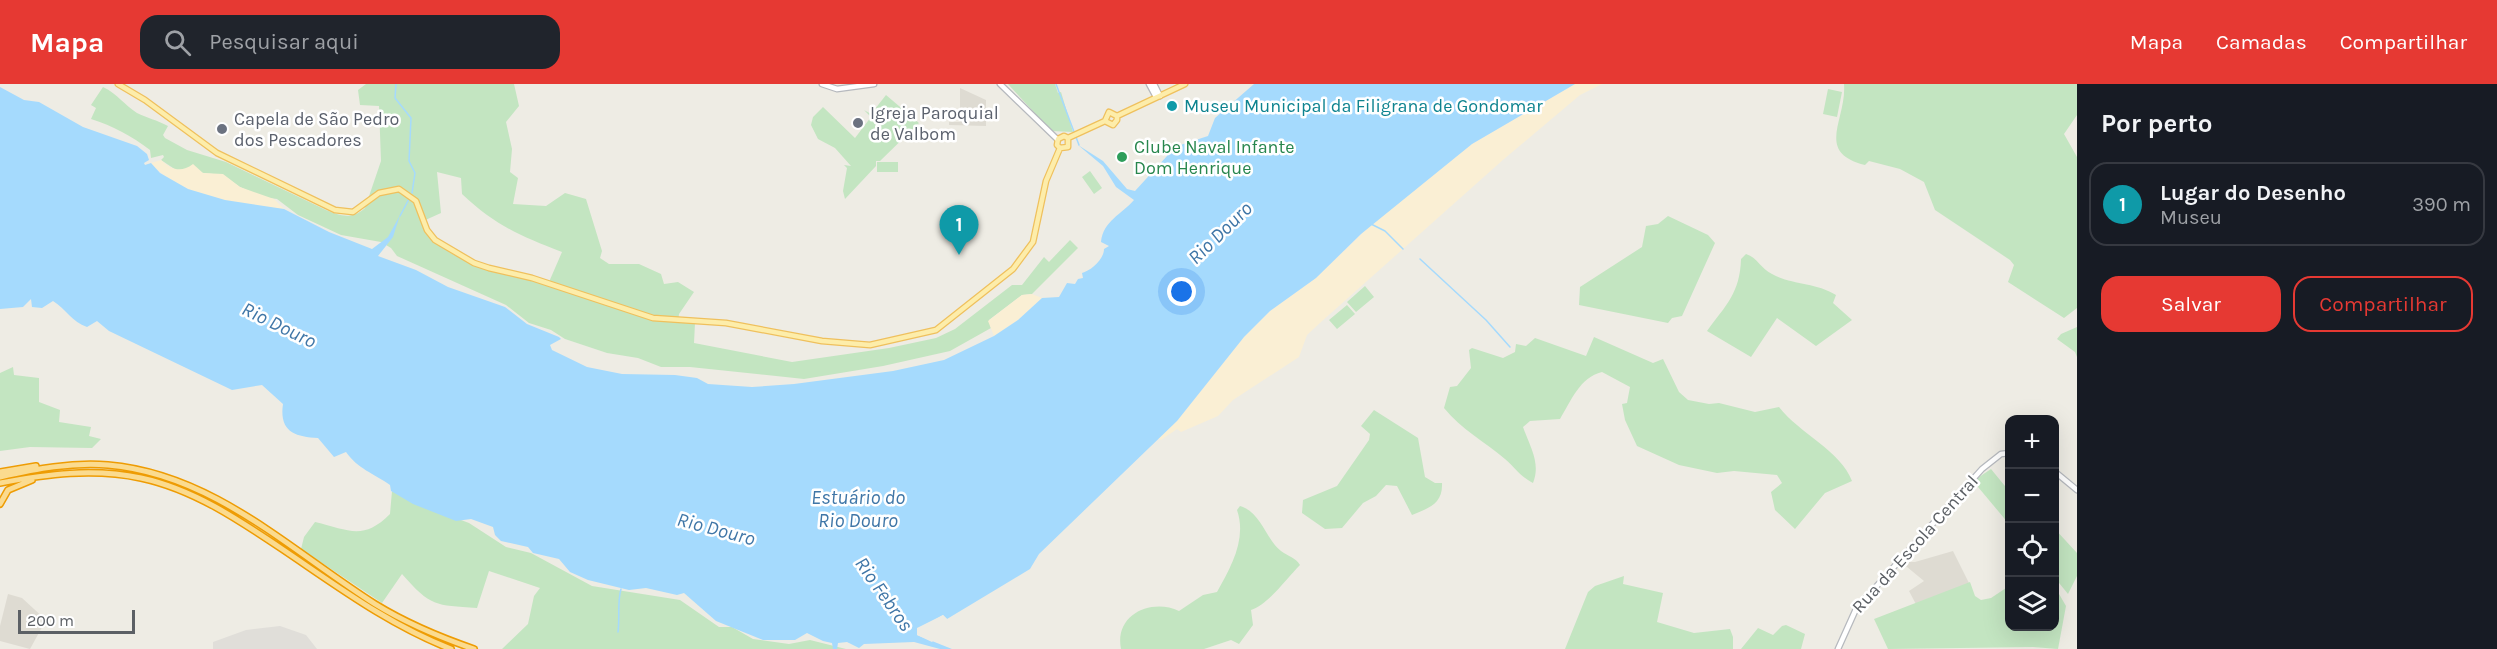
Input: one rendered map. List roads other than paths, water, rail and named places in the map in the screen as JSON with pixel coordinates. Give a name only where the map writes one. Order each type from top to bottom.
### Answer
[{"type":"highway","points":[[0,472],[38,466],[108,465],[142,470],[197,488],[236,510],[398,617],[427,632],[474,649]]},
{"type":"highway","points":[[0,477],[53,466]]},
{"type":"highway","points":[[0,483],[54,474],[107,473],[140,478],[200,498],[261,535],[394,623],[451,649]]},
{"type":"highway","points":[[0,504],[8,490],[16,485],[54,474]]},
{"type":"main road","points":[[118,84],[145,100],[217,153],[335,210],[353,212],[379,193],[390,189],[409,194],[416,201],[430,234],[444,247],[474,263],[532,278],[653,318],[726,323],[859,346],[914,337],[936,330],[1013,269],[1033,242],[1046,182],[1060,148],[1057,140],[1064,136],[1072,137],[1105,121],[1108,113],[1112,112],[1117,116]]},
{"type":"main road","points":[[1117,116],[1185,84]]},
{"type":"main road","points":[[1105,121],[1113,125],[1117,116]]},
{"type":"main road","points":[[1060,148],[1068,147],[1072,137]]},
{"type":"street","points":[[822,84],[831,88],[860,88],[874,84]]},
{"type":"street","points":[[1000,84],[1057,140]]},
{"type":"street","points":[[1152,84],[1158,97]]},
{"type":"street","name":"Rua da Escola Central","points":[[1838,649],[1849,619],[1880,581],[1982,469],[2001,454],[2005,454]]},
{"type":"street","points":[[2059,474],[2077,490]]},
{"type":"water","name":"Estuário do Rio Douro","points":[[1254,84],[1575,84],[1472,144],[1361,234],[1316,278],[1270,311],[1244,337],[1177,421],[1039,554],[1030,569],[947,619],[943,615],[918,630],[917,635],[952,649],[940,649],[914,642],[864,644],[859,648],[847,642],[838,643],[837,649],[833,649],[832,643],[807,633],[795,640],[763,640],[716,621],[684,593],[677,595],[646,588],[629,590],[588,580],[570,572],[559,559],[533,553],[528,547],[501,541],[495,535],[493,527],[471,519],[456,521],[413,504],[391,491],[390,485],[361,467],[346,452],[334,457],[318,438],[295,434],[283,421],[283,404],[262,385],[232,390],[109,331],[97,321],[87,327],[82,325],[53,301],[42,308],[32,307],[31,299],[23,307],[0,309],[0,87],[24,100],[39,102],[83,127],[137,146],[147,154],[149,160],[144,163],[145,165],[151,163],[160,173],[188,189],[225,200],[284,209],[329,232],[372,249],[388,237],[400,215],[393,237],[378,256],[416,270],[448,287],[505,307],[527,324],[559,337],[561,339],[550,345],[552,350],[587,367],[622,374],[675,375],[697,378],[708,384],[752,387],[893,371],[944,360],[994,336],[1018,320],[1042,298],[1059,297],[1067,283],[1075,284],[1078,279],[1083,278],[1082,273],[1099,261],[1104,249],[1109,246],[1101,242],[1105,229],[1134,200],[1116,187],[1103,166],[1078,145],[1103,161],[1127,189],[1135,191],[1167,156],[1165,150],[1208,136],[1215,118]]},
{"type":"waterway","points":[[396,84],[395,98],[411,118],[409,161],[415,173],[412,193]]},
{"type":"waterway","points":[[1056,84],[1079,145]]},
{"type":"waterway","points":[[400,216],[409,199]]},
{"type":"waterway","points":[[1371,224],[1385,231],[1403,249]]},
{"type":"waterway","points":[[1420,259],[1486,320],[1510,347]]},
{"type":"waterway","points":[[618,632],[621,589]]},
{"type":"place","name":"Museu Municipal da Filigrana de Gondomar","points":[[1172,106]]},
{"type":"place","name":"Igreja Paroquial de Valbom","points":[[858,123]]},
{"type":"place","name":"Capela de São Pedro dos Pescadores","points":[[222,129]]},
{"type":"place","name":"Clube Naval Infante Dom Henrique","points":[[1122,157]]},
{"type":"place","name":"Lugar do Desenho","points":[[959,255]]},
{"type":"water label","name":"Rio Douro","points":[[1220,233]]},
{"type":"water label","name":"Rio Douro","points":[[279,325]]},
{"type":"water label","name":"Rio Douro","points":[[716,529]]},
{"type":"water label","name":"Rio Febros","points":[[884,594]]}]
